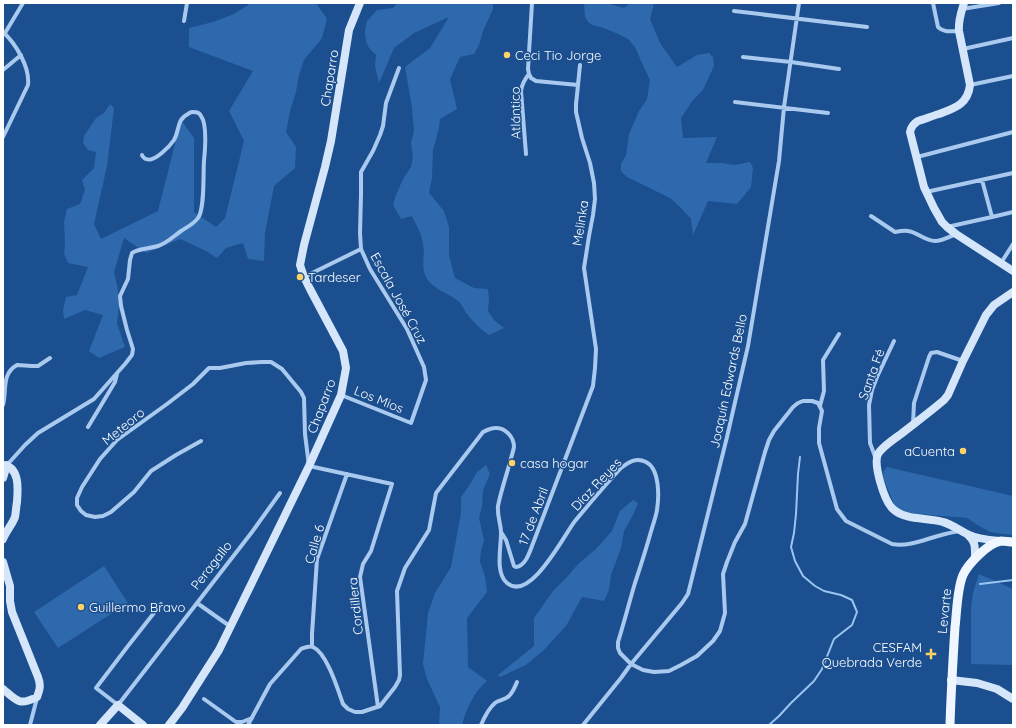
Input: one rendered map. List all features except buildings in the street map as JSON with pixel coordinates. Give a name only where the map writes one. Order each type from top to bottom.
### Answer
[{"type":"main road","points":[[1000,541],[1013,542]]},
{"type":"main road","name":"Levarte","points":[[950,725],[951,680],[957,601],[961,579],[966,569],[975,558],[988,547],[1000,541]]},
{"type":"street","points":[[3,136],[28,85],[29,78],[20,55],[4,32],[22,3]]},
{"type":"street","points":[[184,20],[187,3]]},
{"type":"street","name":"Chaparro","points":[[169,725],[182,708],[219,650],[231,627],[309,466],[341,395],[346,368],[343,351],[304,277],[300,265],[302,251],[331,141],[349,30],[360,3]]},
{"type":"street","points":[[532,3],[528,69],[531,78],[536,81],[578,85]]},
{"type":"street","name":"Joaquín Edwards Bello","points":[[583,725],[688,594],[748,346],[779,161],[784,107],[798,3]]},
{"type":"street","points":[[932,3],[938,27],[943,30],[959,31]]},
{"type":"street","points":[[999,3],[963,6],[959,18],[959,31],[970,85],[967,96],[956,108],[918,121],[910,128],[910,132],[920,177],[942,222],[956,234],[1013,271]]},
{"type":"street","points":[[734,11],[867,27]]},
{"type":"street","points":[[963,49],[1013,38]]},
{"type":"street","points":[[3,70],[20,55]]},
{"type":"street","points":[[743,57],[839,69]]},
{"type":"street","name":"Melinka","points":[[580,65],[576,112],[590,163],[594,183],[595,199],[584,268],[596,349],[592,386]]},
{"type":"street","name":"Escala José Cruz","points":[[399,68],[386,103],[384,126],[373,151],[361,172],[362,195],[360,233],[361,249],[370,269],[407,329],[424,367],[426,380],[411,423]]},
{"type":"street","name":"Atlántico","points":[[526,154],[522,85],[529,74]]},
{"type":"street","points":[[970,85],[1013,76]]},
{"type":"street","points":[[736,102],[828,113]]},
{"type":"street","points":[[3,478],[5,465],[25,445],[38,433],[94,399],[132,355],[133,349],[121,306],[120,296],[128,279],[132,253],[137,250],[158,246],[168,241],[193,224],[199,218],[203,200],[205,144],[204,128],[201,116],[197,112],[191,112],[183,116],[178,124],[175,139],[165,150],[150,160],[145,159],[142,155]]},
{"type":"street","points":[[915,157],[1013,132]]},
{"type":"street","points":[[926,192],[1013,173]]},
{"type":"street","points":[[982,180],[992,217]]},
{"type":"street","points":[[947,227],[1013,212]]},
{"type":"street","points":[[871,216],[896,232],[905,230],[909,231],[931,241],[941,240],[956,234]]},
{"type":"street","points":[[1001,263],[1013,244]]},
{"type":"street","points":[[304,277],[361,249]]},
{"type":"street","points":[[1000,541],[986,540],[963,532],[943,522],[908,516],[893,509],[889,505],[882,487],[876,460],[879,453],[888,444],[944,400],[948,395],[986,315],[994,305],[1013,292]]},
{"type":"street","points":[[839,334],[823,360],[824,391],[820,406],[822,411],[819,428],[820,443],[837,509],[846,521],[892,544],[907,545],[947,533],[963,532],[972,539],[974,543],[975,558]]},
{"type":"street","name":"Santa Fé","points":[[876,460],[870,443],[868,405],[877,377],[894,341]]},
{"type":"street","points":[[913,425],[914,403],[931,354],[937,352],[963,361]]},
{"type":"street","points":[[3,405],[5,399],[6,377],[14,367],[17,365],[38,366],[50,358]]},
{"type":"street","name":"Meteoro","points":[[201,441],[176,455],[151,472],[134,492],[111,512],[103,516],[95,517],[86,515],[77,505],[82,487],[100,459],[117,440],[178,396],[209,368],[220,368],[246,363],[271,362],[282,369],[301,392],[304,398],[305,434],[309,466]]},
{"type":"street","points":[[88,427],[115,382],[116,374]]},
{"type":"street","name":"17 de Abril","points":[[501,532],[506,540],[514,566],[521,566],[526,560],[532,546],[592,386]]},
{"type":"street","name":"Los Mios","points":[[341,395],[411,423]]},
{"type":"street","name":"Díaz Reyes","points":[[378,707],[395,687],[400,675],[397,591],[405,568],[429,530],[436,493],[484,432],[492,428],[506,431],[510,435],[514,447],[498,508],[498,519],[501,532],[499,566],[506,582],[511,586],[516,587],[533,579],[544,568],[574,522],[621,468],[635,460],[643,461],[650,465],[655,474],[657,483],[657,511],[618,642],[618,648],[620,653],[631,664],[643,670],[654,672],[669,670],[697,656],[713,641],[720,631],[725,613],[724,574],[727,562],[735,542],[745,524],[769,440],[793,406],[803,401],[812,401],[820,406]]},
{"type":"street","points":[[3,539],[15,516],[18,486],[15,473],[11,468],[5,465]]},
{"type":"street","points":[[309,466],[347,474]]},
{"type":"street","name":"Cordillera","points":[[347,474],[392,484],[371,551],[363,564],[360,577],[378,707]]},
{"type":"street","name":"Calle 6","points":[[312,647],[317,559],[347,474]]},
{"type":"street","name":"Peragallo","points":[[100,725],[118,705],[252,532],[280,493]]},
{"type":"street","points":[[3,562],[10,586],[12,612],[40,682],[40,690],[30,725]]},
{"type":"street","points":[[197,603],[231,627]]},
{"type":"street","points":[[143,725],[96,688],[161,604]]},
{"type":"street","points":[[248,725],[270,684],[301,649],[306,647],[312,647],[320,652],[325,659],[343,704],[348,709],[355,712],[362,712],[378,707]]},
{"type":"street","points":[[951,680],[978,683],[997,689],[1013,699]]},
{"type":"street","points":[[481,725],[492,706],[510,696],[517,682]]},
{"type":"street","points":[[3,689],[20,702],[37,697]]},
{"type":"street","points":[[204,699],[236,722],[242,722],[252,718]]},
{"type":"shaded area","points":[[251,3],[316,3],[327,19],[322,38],[304,60],[299,75],[286,132],[296,147],[295,168],[274,186],[265,233],[264,261],[248,259],[243,243],[226,248],[217,258],[180,239],[146,253],[124,238],[114,272],[118,290],[119,306],[117,323],[125,347],[99,358],[89,351],[103,315],[85,310],[64,319],[63,310],[66,297],[77,295],[88,267],[68,263],[64,254],[64,222],[67,209],[80,204],[85,190],[82,180],[94,168],[96,152],[88,150],[83,143],[84,136],[96,118],[104,113],[110,104],[114,108],[107,166],[94,224],[101,239],[158,211],[181,120],[194,138],[194,212],[216,227],[225,218],[244,141],[229,111],[253,71],[189,47],[189,28],[213,22],[234,14]]},
{"type":"shaded area","points":[[397,3],[493,3],[493,9],[474,54],[460,57],[450,79],[457,109],[440,119],[433,150],[432,178],[429,193],[444,211],[449,227],[449,255],[455,278],[474,288],[488,289],[488,311],[494,320],[504,328],[489,335],[472,320],[459,302],[429,282],[424,272],[424,247],[419,230],[412,216],[401,219],[393,205],[403,179],[411,167],[413,157],[411,143],[414,131],[412,108],[405,67],[430,48],[449,17],[414,33],[394,48],[379,83],[375,66],[376,55],[369,48],[366,42],[365,31],[367,21],[377,10],[393,8]]},
{"type":"shaded area","points":[[584,3],[606,3],[624,8],[630,3],[654,3],[650,19],[660,43],[677,67],[697,55],[709,53],[713,57],[714,66],[703,90],[693,100],[681,118],[683,138],[717,137],[706,163],[734,165],[750,162],[753,168],[751,187],[737,204],[708,201],[693,235],[691,219],[670,198],[627,177],[621,171],[621,164],[626,155],[629,134],[639,111],[647,99],[650,80],[635,47],[628,39],[588,22],[585,17]]},
{"type":"shaded area","points":[[486,465],[490,474],[483,491],[482,507],[479,518],[484,540],[480,562],[485,576],[487,592],[467,618],[468,667],[487,681],[478,690],[471,701],[462,725],[439,725],[440,707],[427,679],[423,664],[428,613],[435,593],[451,567],[461,513],[461,497],[477,472]]},
{"type":"shaded area","points":[[887,467],[1013,496],[1013,535],[990,532],[967,518],[907,513],[900,510],[894,504],[884,480],[883,472]]},
{"type":"shaded area","points":[[633,500],[638,503],[624,531],[621,548],[611,575],[609,590],[604,601],[582,597],[566,626],[544,650],[526,665],[500,677],[498,675],[534,646],[534,618],[553,591],[578,564],[596,549],[612,531],[620,511]]},
{"type":"shaded area","name":"Guillermo Bravo","points":[[104,566],[128,603],[58,648],[34,612]]},
{"type":"shaded area","points":[[979,574],[1013,589],[1013,665],[971,664],[971,607],[973,593]]},
{"type":"waterway","points":[[769,725],[814,681],[822,669],[834,639],[852,625],[857,612],[852,600],[841,595],[824,591],[815,586],[803,576],[795,561],[791,547],[796,514],[800,457]]},
{"type":"waterway","points":[[980,584],[1013,580]]},
{"type":"place","name":"Ceci Tio Jorge","points":[[507,55]]},
{"type":"place","name":"Tardeser","points":[[300,277]]},
{"type":"place","name":"aCuenta","points":[[963,451]]},
{"type":"place","name":"casa hogar","points":[[512,463]]},
{"type":"place","name":"Guillermo Bravo","points":[[81,607]]},
{"type":"place","name":"CESFAM Quebrada Verde","points":[[931,654]]}]
